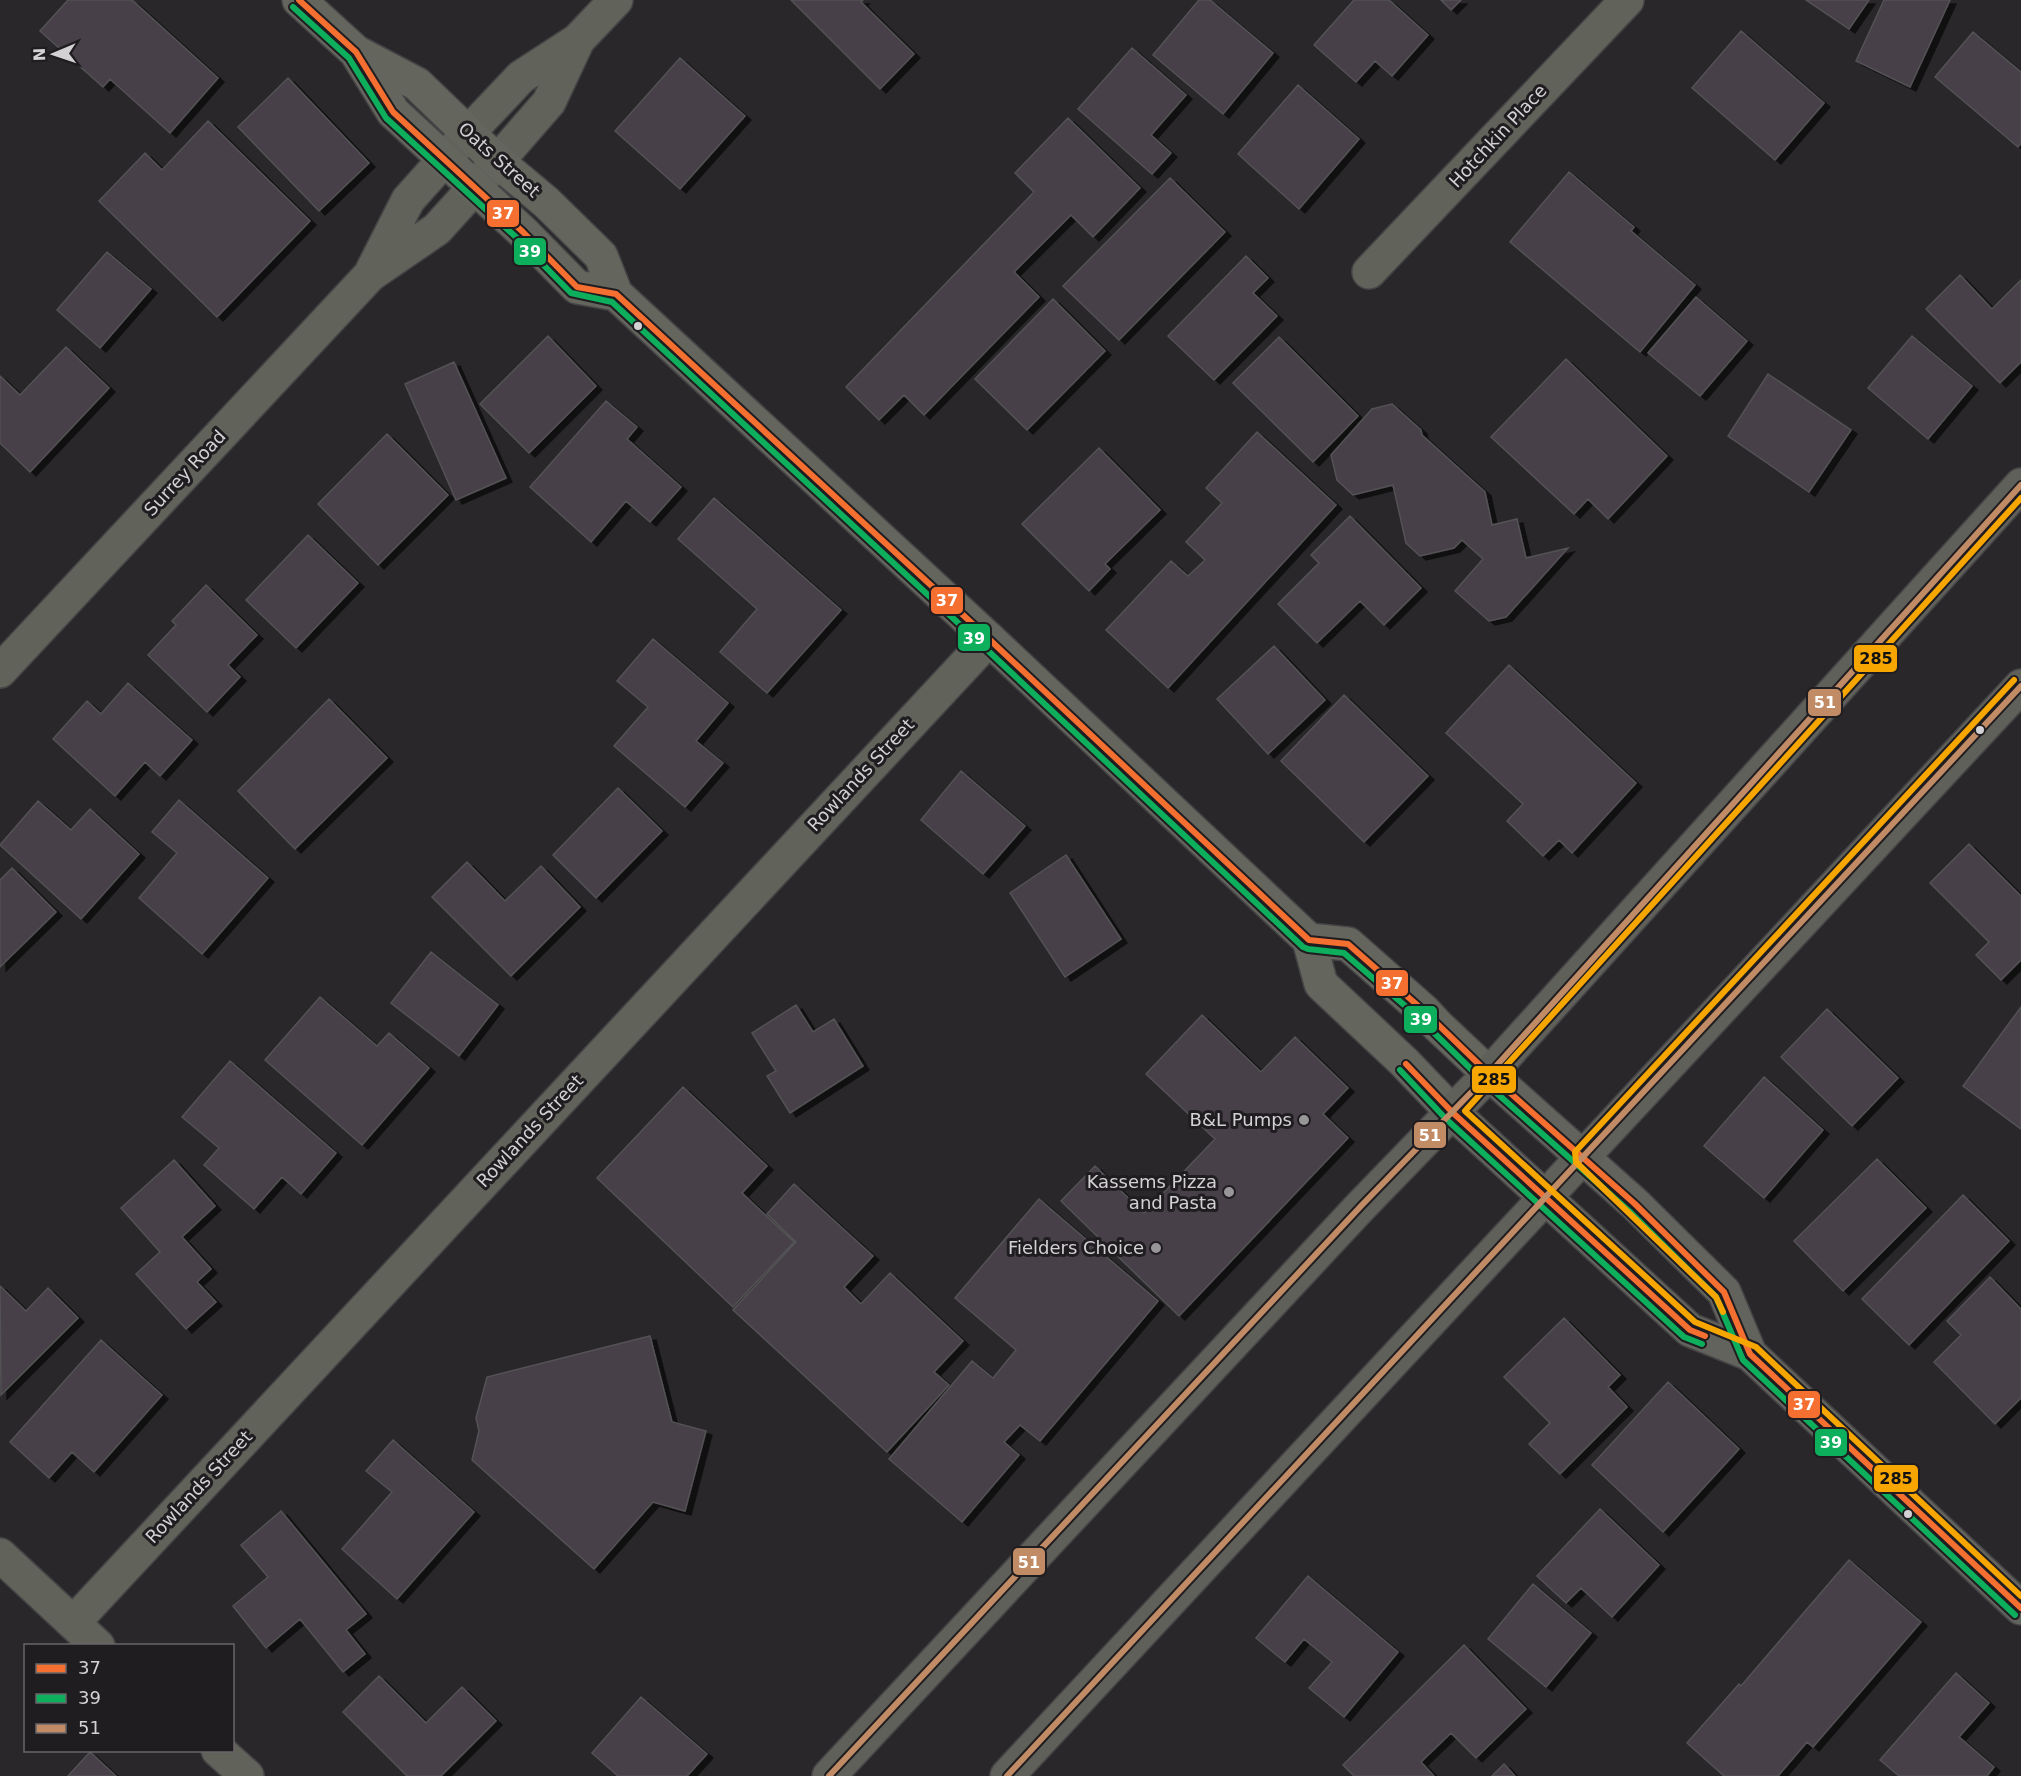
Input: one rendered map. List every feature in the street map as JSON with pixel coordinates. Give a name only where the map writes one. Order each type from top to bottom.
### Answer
[{"type":"highway","points":[[829,1776],[1361,1206],[1489,1074],[2021,485]]},
{"type":"highway","points":[[1007,1776],[2021,686]]},
{"type":"main road","points":[[1489,1074],[1583,1156],[1724,1292],[1750,1354]]},
{"type":"main road","points":[[1452,1112],[1690,1330],[1750,1354],[2021,1608]]},
{"type":"street","name":"Oats Street","points":[[299,0],[356,52],[417,84],[497,161],[547,203],[601,255],[616,294],[989,639],[1309,940]]},
{"type":"street","name":"Surrey Road","points":[[370,275],[408,200],[521,77],[578,40],[616,0]]},
{"type":"street","name":"Hotchkin Place","points":[[1369,272],[1627,0]]},
{"type":"street","name":"Surrey Road","points":[[0,671],[370,275],[437,229],[549,102],[578,40]]},
{"type":"street","name":"Oats Street","points":[[356,52],[393,112],[524,232],[577,286],[616,294]]},
{"type":"street","name":"Rowlands Street","points":[[73,1623],[989,639]]},
{"type":"street","points":[[1452,1112],[1404,1062],[1321,984],[1309,940],[1348,944],[1424,1011],[1489,1074]]},
{"type":"street","points":[[0,1555],[96,1644]]},
{"type":"street","points":[[220,1752],[246,1776]]},
{"type":"building","points":[[68,0],[132,0],[218,78],[170,133],[110,79],[103,87],[40,31]]},
{"type":"building","points":[[791,0],[863,0],[861,2],[914,54],[880,89]]},
{"type":"building","points":[[1199,0],[1210,0],[1273,53],[1223,114],[1153,55]]},
{"type":"building","points":[[1354,0],[1389,0],[1428,35],[1392,76],[1375,61],[1356,82],[1314,45]]},
{"type":"building","points":[[1441,0],[1461,0],[1451,10]]},
{"type":"building","points":[[1806,0],[1869,0],[1849,29]]},
{"type":"building","points":[[1884,0],[1950,0],[1910,87],[1856,61]]},
{"type":"building","points":[[1741,31],[1824,103],[1775,160],[1692,88]]},
{"type":"building","points":[[1973,32],[2021,72],[2021,143],[2018,147],[1935,77]]},
{"type":"building","points":[[1132,48],[1186,95],[1151,135],[1171,153],[1152,174],[1078,109]]},
{"type":"building","points":[[680,58],[745,116],[680,189],[615,131]]},
{"type":"building","points":[[288,78],[369,163],[319,211],[238,127]]},
{"type":"building","points":[[1298,85],[1359,139],[1299,209],[1238,154]]},
{"type":"building","points":[[1068,118],[1140,188],[1093,237],[1071,215],[1014,272],[1039,297],[924,415],[904,395],[879,420],[846,387],[1034,192],[1015,173]]},
{"type":"building","points":[[208,121],[310,221],[217,317],[99,201],[145,153],[162,170]]},
{"type":"building","points":[[1569,172],[1634,227],[1631,231],[1695,285],[1640,352],[1510,242]]},
{"type":"building","points":[[1170,178],[1225,232],[1119,340],[1063,286]]},
{"type":"building","points":[[107,252],[151,289],[100,348],[57,310]]},
{"type":"building","points":[[1246,256],[1268,278],[1253,293],[1277,316],[1214,380],[1168,336]]},
{"type":"building","points":[[1960,275],[1992,309],[2021,280],[2021,362],[2000,383],[1926,309]]},
{"type":"building","points":[[1696,297],[1747,341],[1700,396],[1648,353]]},
{"type":"building","points":[[1053,299],[1105,351],[1027,430],[975,379]]},
{"type":"building","points":[[548,336],[596,386],[529,453],[480,404]]},
{"type":"building","points":[[1912,336],[1972,386],[1928,439],[1868,388]]},
{"type":"building","points":[[1279,337],[1358,416],[1313,462],[1233,383]]},
{"type":"building","points":[[66,347],[109,388],[30,472],[0,443],[0,376],[20,395]]},
{"type":"building","points":[[1566,359],[1667,456],[1608,519],[1588,499],[1574,514],[1491,437]]},
{"type":"building","points":[[454,362],[506,478],[456,500],[405,384]]},
{"type":"building","points":[[1768,374],[1851,430],[1809,492],[1728,436]]},
{"type":"building","points":[[606,401],[637,427],[627,439],[681,487],[650,522],[626,501],[591,542],[530,487]]},
{"type":"building","points":[[1392,404],[1421,430],[1422,435],[1485,492],[1492,525],[1517,519],[1526,558],[1568,548],[1506,617],[1489,621],[1455,591],[1483,559],[1462,540],[1454,548],[1420,556],[1406,543],[1393,485],[1353,495],[1337,480],[1331,455],[1372,409]]},
{"type":"building","points":[[1257,432],[1336,505],[1168,688],[1106,630],[1171,561],[1188,576],[1205,560],[1186,542],[1222,503],[1206,488]]},
{"type":"building","points":[[387,434],[448,495],[378,565],[318,504]]},
{"type":"building","points":[[1099,448],[1160,510],[1105,564],[1110,569],[1089,591],[1022,524]]},
{"type":"building","points":[[714,498],[841,610],[767,693],[720,652],[757,609],[678,539]]},
{"type":"building","points":[[1350,516],[1421,588],[1384,625],[1360,601],[1317,643],[1278,604],[1319,563],[1311,555]]},
{"type":"building","points":[[308,535],[358,583],[296,648],[246,600]]},
{"type":"building","points":[[206,585],[257,635],[228,665],[240,677],[207,712],[148,655],[176,625],[172,621]]},
{"type":"building","points":[[653,639],[728,703],[696,741],[723,763],[685,807],[614,746],[648,707],[617,681]]},
{"type":"building","points":[[1274,646],[1325,700],[1268,754],[1217,699]]},
{"type":"building","points":[[1509,665],[1636,783],[1572,853],[1559,840],[1543,856],[1507,821],[1523,804],[1446,733]]},
{"type":"building","points":[[128,683],[192,740],[160,776],[145,762],[115,796],[53,739],[87,701],[101,714]]},
{"type":"building","points":[[1344,695],[1428,776],[1364,842],[1281,761]]},
{"type":"building","points":[[329,699],[387,758],[295,849],[238,791]]},
{"type":"building","points":[[961,771],[1025,826],[983,874],[921,820]]},
{"type":"building","points":[[618,788],[662,831],[596,898],[553,855]]},
{"type":"building","points":[[179,800],[268,878],[202,954],[139,898],[177,853],[152,832]]},
{"type":"building","points":[[38,801],[71,830],[90,809],[139,854],[81,919],[0,845]]},
{"type":"building","points":[[1969,844],[2021,896],[2021,960],[2001,980],[1976,955],[1989,942],[1930,883]]},
{"type":"building","points":[[1066,855],[1121,939],[1065,977],[1010,893]]},
{"type":"building","points":[[467,862],[505,901],[541,866],[580,907],[511,976],[432,897]]},
{"type":"building","points":[[12,868],[56,912],[0,967],[0,880]]},
{"type":"building","points":[[431,952],[498,1005],[459,1056],[391,1003]]},
{"type":"building","points":[[320,997],[377,1046],[389,1033],[429,1068],[362,1145],[265,1060]]},
{"type":"building","points":[[796,1005],[813,1032],[834,1019],[863,1066],[790,1113],[767,1076],[776,1071],[752,1033]]},
{"type":"building","points":[[2021,1007],[2021,1129],[1963,1086]]},
{"type":"building","points":[[1827,1009],[1898,1078],[1852,1126],[1781,1057]]},
{"type":"building","points":[[1202,1015],[1261,1072],[1295,1037],[1348,1088],[1323,1114],[1348,1138],[1179,1316],[1061,1201],[1095,1166],[1144,1213],[1215,1139],[1146,1074]]},
{"type":"building","points":[[230,1061],[336,1153],[301,1194],[282,1177],[254,1209],[204,1165],[219,1148],[182,1117]]},
{"type":"building","points":[[1764,1077],[1823,1130],[1764,1198],[1704,1146]]},
{"type":"building","points":[[683,1087],[767,1166],[742,1193],[794,1242],[733,1307],[597,1178]]},
{"type":"building","points":[[1877,1159],[1926,1208],[1843,1291],[1794,1241]]},
{"type":"building","points":[[174,1160],[215,1206],[182,1237],[211,1269],[197,1282],[216,1302],[186,1329],[136,1274],[160,1252],[121,1208]]},
{"type":"building","points":[[794,1184],[873,1256],[844,1287],[861,1304],[890,1273],[963,1341],[934,1372],[949,1385],[887,1452],[733,1310],[796,1242],[767,1214]]},
{"type":"building","points":[[1963,1195],[2009,1241],[1909,1345],[1862,1299]]},
{"type":"building","points":[[1039,1199],[1158,1301],[1040,1441],[1020,1425],[1004,1442],[1019,1455],[962,1522],[889,1459],[972,1361],[993,1378],[1016,1350],[955,1298]]},
{"type":"building","points":[[1990,1277],[2021,1309],[2021,1398],[1995,1424],[1934,1362],[1961,1335],[1947,1321]]},
{"type":"building","points":[[0,1286],[26,1311],[48,1288],[78,1318],[1,1395]]},
{"type":"building","points":[[1564,1318],[1620,1375],[1608,1387],[1627,1407],[1560,1474],[1529,1444],[1550,1423],[1504,1377]]},
{"type":"building","points":[[650,1336],[672,1422],[706,1431],[685,1511],[653,1502],[594,1569],[472,1460],[479,1431],[476,1418],[487,1377]]},
{"type":"building","points":[[101,1340],[162,1395],[94,1472],[72,1452],[49,1478],[10,1442]]},
{"type":"building","points":[[1668,1382],[1739,1449],[1663,1532],[1592,1465]]},
{"type":"building","points":[[393,1440],[474,1512],[397,1599],[342,1549],[392,1492],[366,1471]]},
{"type":"building","points":[[1600,1509],[1659,1565],[1612,1617],[1581,1588],[1566,1603],[1537,1576]]},
{"type":"building","points":[[281,1511],[366,1614],[346,1630],[365,1654],[343,1672],[300,1619],[266,1648],[233,1606],[268,1577],[241,1545]]},
{"type":"building","points":[[1849,1560],[1921,1622],[1813,1747],[1807,1742],[1778,1776],[1724,1776],[1687,1743],[1739,1684],[1741,1686]]},
{"type":"building","points":[[1308,1576],[1398,1652],[1344,1717],[1309,1688],[1332,1662],[1304,1639],[1285,1662],[1256,1638]]},
{"type":"building","points":[[1533,1584],[1591,1633],[1546,1687],[1488,1639]]},
{"type":"building","points":[[1464,1645],[1526,1709],[1476,1758],[1451,1733],[1421,1762],[1434,1776],[1354,1776],[1343,1765]]},
{"type":"building","points":[[1956,1673],[1989,1703],[1959,1737],[1994,1767],[1987,1776],[1899,1776],[1880,1760]]},
{"type":"building","points":[[379,1676],[426,1723],[462,1687],[496,1721],[441,1776],[407,1776],[343,1712]]},
{"type":"building","points":[[641,1697],[707,1754],[687,1776],[618,1776],[592,1753]]},
{"type":"building","points":[[90,1752],[116,1776],[68,1776]]},
{"type":"building","points":[[1504,1764],[1515,1776],[1492,1776]]},
{"type":"transit line","name":"37","points":[[299,0],[356,52],[393,112],[523,232],[577,287],[616,294],[989,639],[1309,940],[1348,944],[1635,1204],[1724,1292],[1750,1354],[2021,1608]]},
{"type":"transit line","name":"39","points":[[293,7],[349,58],[386,118],[517,238],[571,293],[612,302],[1303,947],[1344,953],[1418,1017],[1483,1081],[1629,1211],[1716,1297],[1743,1360],[2015,1615]]},
{"type":"transit line","name":"51","points":[[829,1776],[1361,1206],[1489,1074],[2021,485]]},
{"type":"transit line","name":"285","points":[[2021,498],[1465,1111],[1695,1322],[1756,1347],[2021,1596]]},
{"type":"transit line","name":"285","points":[[1723,1312],[1716,1297],[1576,1162],[1575,1152],[2014,680]]},
{"type":"transit line","name":"51","points":[[1007,1776],[2021,686]]},
{"type":"transit line","name":"37","points":[[1406,1064],[1452,1112],[1690,1330],[1705,1336]]},
{"type":"transit line","name":"39","points":[[1400,1070],[1446,1119],[1684,1337],[1702,1344]]},
{"type":"place","name":"B&L Pumps","points":[[1304,1120]]},
{"type":"place","name":"Kassems Pizza and Pasta","points":[[1229,1192]]},
{"type":"place","name":"Fielders Choice","points":[[1156,1248]]}]
